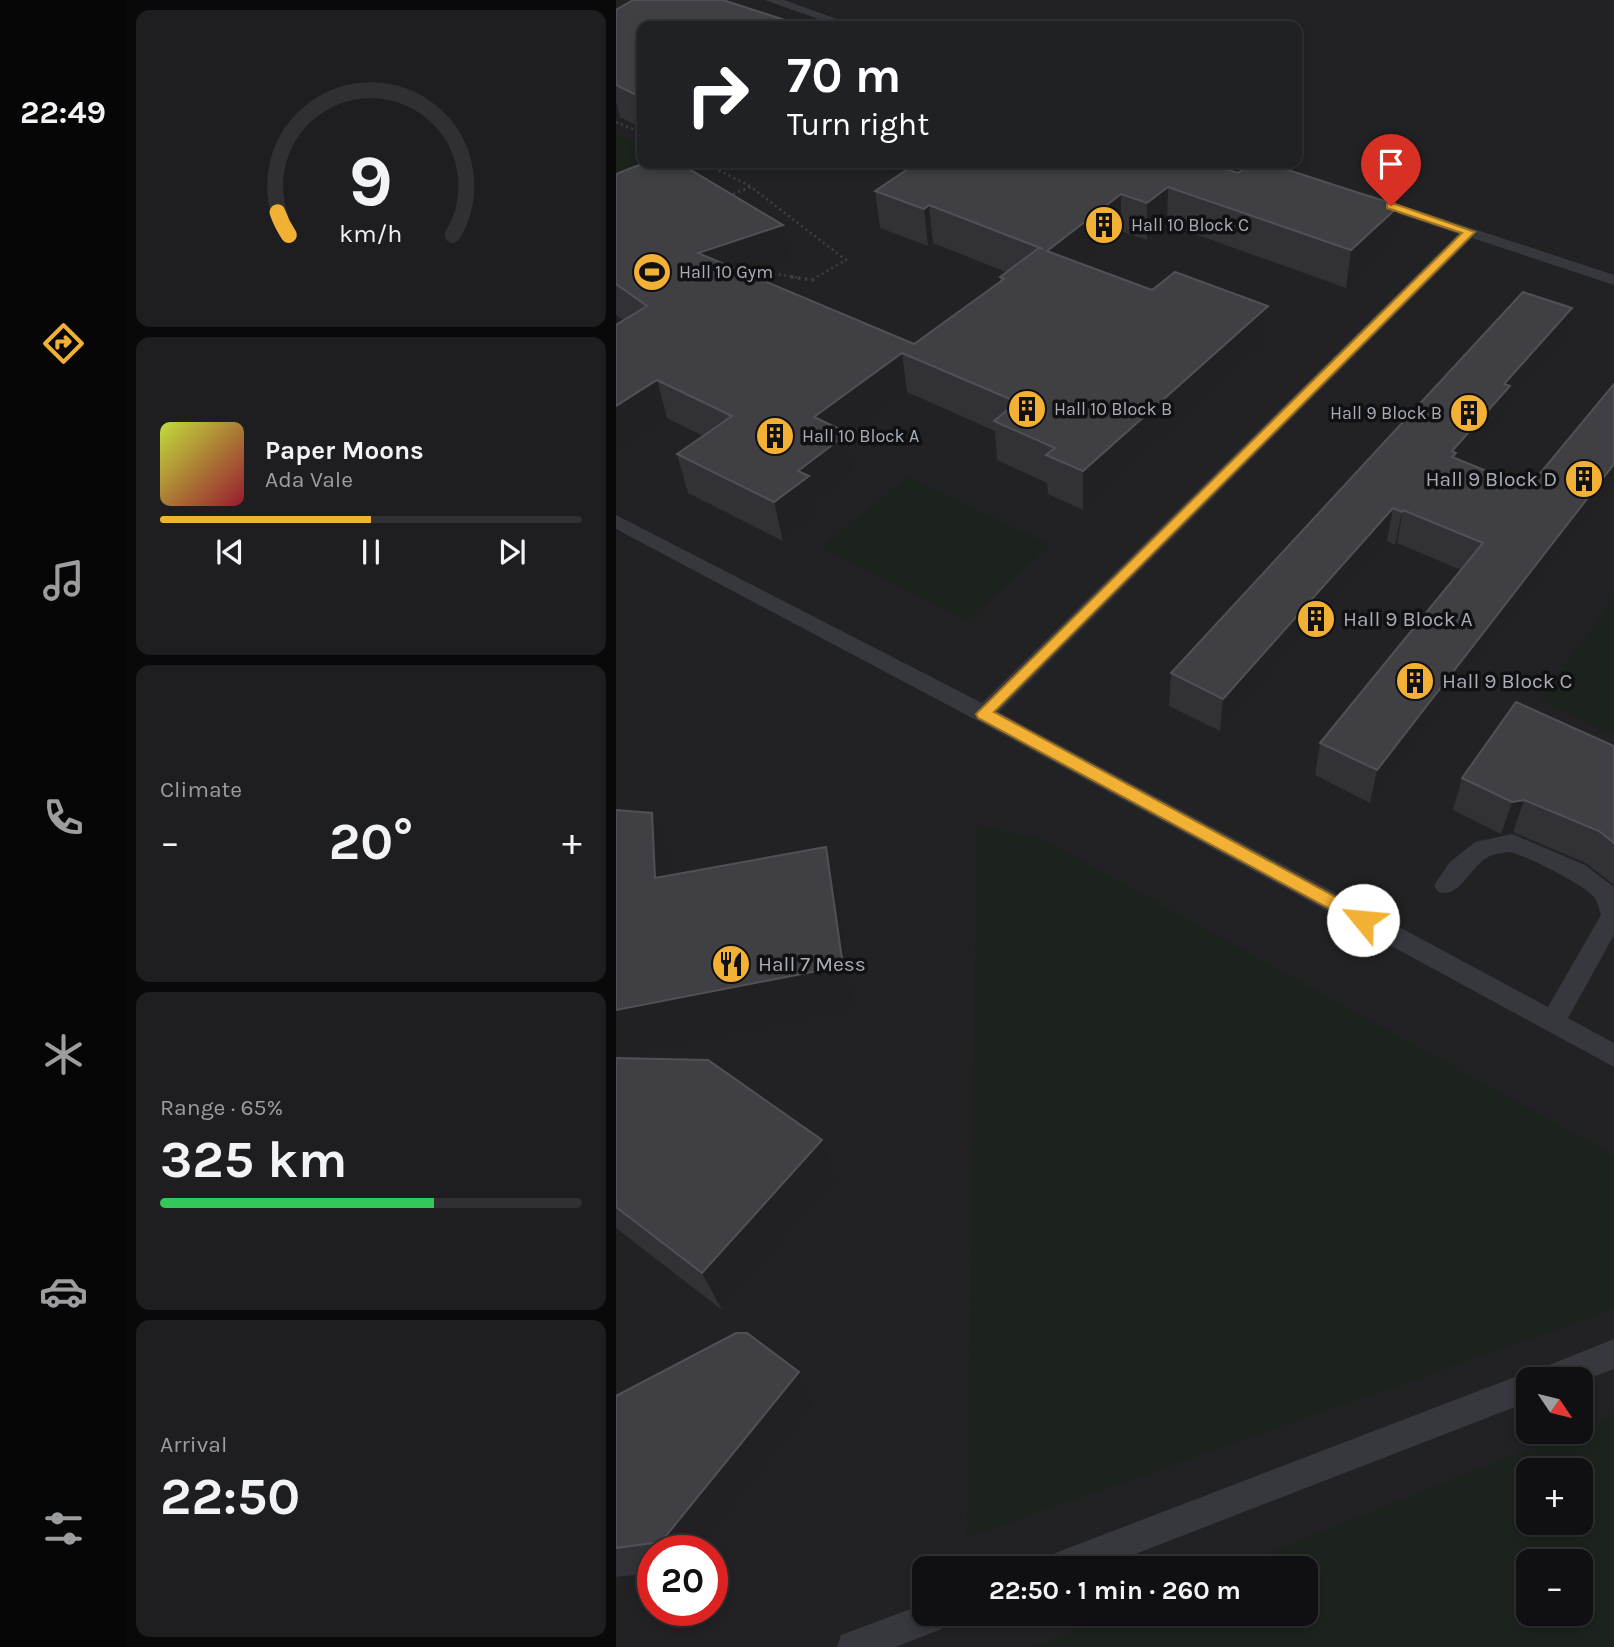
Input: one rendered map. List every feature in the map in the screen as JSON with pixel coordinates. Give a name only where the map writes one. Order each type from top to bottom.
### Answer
[{"type":"lane","points":[[771,0],[835,21]]},
{"type":"lane","points":[[1352,193],[1614,280]]},
{"type":"lane","points":[[984,714],[1469,232]]},
{"type":"lane","points":[[616,521],[984,714],[1614,1056]]},
{"type":"lane","points":[[1446,885],[1458,869],[1483,848],[1512,843],[1577,872],[1604,890],[1613,915],[1552,1023]]},
{"type":"lane","points":[[1580,1367],[1614,1354]]},
{"type":"lane","points":[[1089,1556],[1516,1392]]},
{"type":"lane","points":[[853,1647],[912,1625]]},
{"type":"path","points":[[616,121],[637,131]]},
{"type":"path","points":[[714,168],[751,187],[846,260],[812,280],[746,270]]},
{"type":"path","points":[[727,196],[751,187]]},
{"type":"shaded area","points":[[616,0],[1614,0],[1614,1647],[616,1647]]},
{"type":"shaded area","points":[[616,134],[637,143],[637,165],[628,170],[616,185]]},
{"type":"shaded area","points":[[908,477],[1050,545],[967,621],[821,547]]},
{"type":"shaded area","points":[[1614,597],[1614,734],[1540,701]]},
{"type":"shaded area","points":[[977,825],[1046,841],[1614,1156],[1614,1309],[967,1537]]},
{"type":"shaded area","points":[[1614,1414],[1614,1647],[1033,1647],[1086,1626],[1318,1626],[1318,1556],[1260,1556],[1541,1444],[1593,1444],[1593,1423]]},
{"type":"building","points":[[633,0],[723,0],[788,21],[637,21],[637,96],[616,85],[616,10]]},
{"type":"building","points":[[637,166],[637,168],[687,168],[783,225],[698,253],[914,344],[1004,279],[1000,277],[1039,248],[1043,249],[929,205],[924,209],[875,191],[910,168],[1222,168],[1238,173],[1244,168],[1282,168],[1399,206],[1351,250],[1168,187],[1147,203],[1121,194],[1047,251],[1152,290],[1175,272],[1268,306],[1083,471],[1046,455],[1055,448],[994,421],[1017,402],[902,353],[814,417],[848,433],[798,471],[809,476],[774,502],[677,454],[732,416],[657,380],[616,406],[616,325],[647,306],[616,284],[616,174]]},
{"type":"building","points":[[1523,292],[1572,308],[1504,384],[1510,386],[1452,451],[1456,453],[1452,457],[1528,488],[1614,384],[1614,464],[1377,770],[1320,743],[1483,543],[1393,508],[1223,699],[1171,673]]},
{"type":"building","points":[[1516,702],[1614,746],[1614,843],[1599,831],[1524,800],[1512,802],[1462,778]]},
{"type":"building","name":"Hall 7 Mess","points":[[616,810],[652,813],[655,878],[826,847],[843,966],[616,1010]]},
{"type":"building","points":[[616,1058],[708,1060],[822,1140],[702,1273],[616,1207]]},
{"type":"building","points":[[736,1333],[747,1333],[799,1372],[667,1535],[637,1535],[637,1545],[616,1548],[616,1396]]},
{"type":"place","name":"Hall 10 Block C","points":[[1104,225]]},
{"type":"place","name":"Hall 10 Gym","points":[[652,272]]},
{"type":"place","name":"Hall 10 Block B","points":[[1027,409]]},
{"type":"place","name":"Hall 9 Block B","points":[[1469,413]]},
{"type":"place","name":"Hall 10 Block A","points":[[775,436]]},
{"type":"place","name":"Hall 9 Block D","points":[[1584,479]]},
{"type":"place","name":"Hall 9 Block A","points":[[1316,619]]},
{"type":"place","name":"Hall 9 Block C","points":[[1415,681]]},
{"type":"place","name":"Hall 7 Mess","points":[[731,964]]},
{"type":"route","points":[[1363,920],[984,714],[1469,232],[1391,206]]}]
